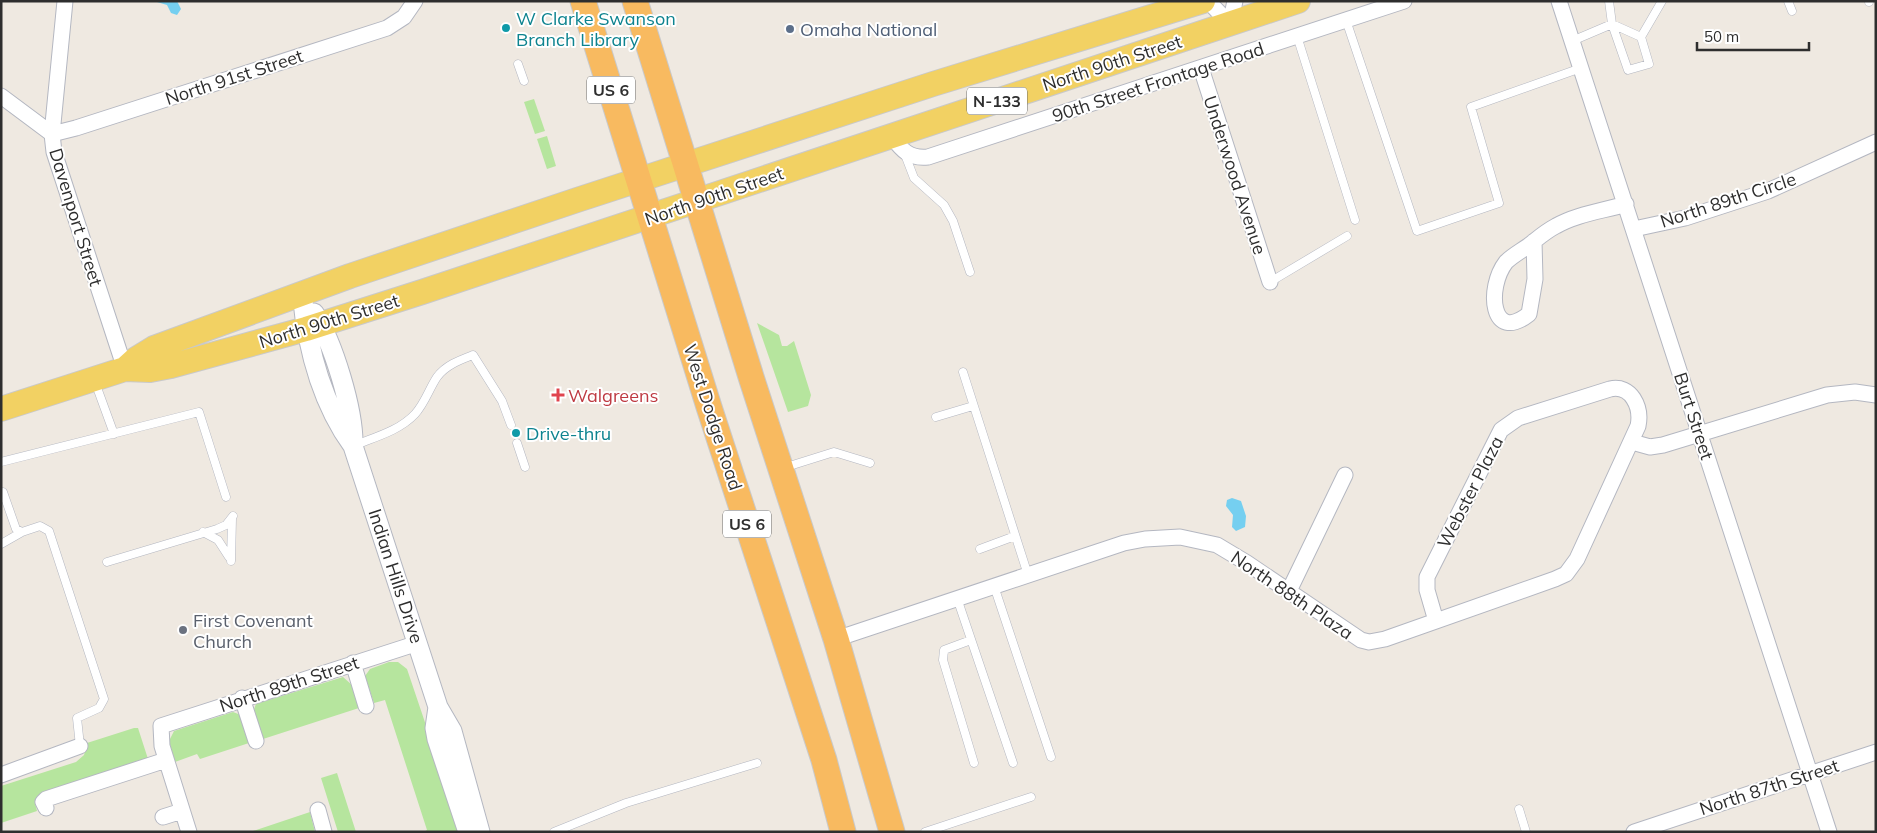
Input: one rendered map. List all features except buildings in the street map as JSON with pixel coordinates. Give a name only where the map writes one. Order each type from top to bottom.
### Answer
[{"type":"highway","name":"West Dodge Road","points":[[583,1],[709,407],[824,760],[843,832]]},
{"type":"highway","name":"US 6","points":[[635,1],[781,469],[836,638],[892,832]]},
{"type":"main road","name":"North 90th Street","points":[[125,369],[136,359],[154,348],[302,293],[686,164],[933,84],[1203,1]]},
{"type":"main road","name":"North 90th Street","points":[[1,408],[125,369],[163,368],[314,327],[697,202],[897,144],[1233,12],[1298,1]]},
{"type":"street","name":"Davenport Street","points":[[64,1],[59,78],[52,134],[58,170],[125,369]]},
{"type":"street","points":[[1208,1],[1233,12]]},
{"type":"street","name":"90th Street Frontage Road","points":[[897,144],[912,156],[928,157],[1404,1]]},
{"type":"street","name":"Burt Street","points":[[1559,1],[1829,832]]},
{"type":"street","name":"North 91st Street","points":[[52,134],[76,128],[378,31],[398,22],[413,5]]},
{"type":"street","name":"Underwood Avenue","points":[[1201,68],[1270,282]]},
{"type":"street","points":[[1,96],[52,134]]},
{"type":"street","name":"North 89th Circle","points":[[1634,229],[1685,218],[1768,191],[1876,142]]},
{"type":"street","points":[[1534,242],[1535,279],[1529,314],[1520,321],[1512,323],[1504,321],[1495,309],[1493,297],[1496,280],[1508,260],[1555,226],[1568,220],[1626,204]]},
{"type":"street","name":"Indian Hills Drive","points":[[302,293],[314,327],[332,413],[353,446],[438,707],[452,732],[480,832]]},
{"type":"street","name":"Webster Plaza","points":[[1436,621],[1426,590],[1428,577],[1497,437],[1505,425],[1518,418],[1610,389],[1622,388],[1632,395],[1639,418],[1632,442]]},
{"type":"street","points":[[1632,442],[1655,446],[1700,435],[1827,395],[1855,392],[1876,395]]},
{"type":"street","name":"North 88th Plaza","points":[[836,638],[1124,543],[1145,539],[1180,537],[1217,546],[1289,591],[1363,641],[1379,641],[1566,574],[1577,559],[1632,442]]},
{"type":"street","points":[[1289,591],[1345,475]]},
{"type":"street","name":"North 89th Street","points":[[166,760],[161,742],[161,726],[242,698],[418,643]]},
{"type":"street","points":[[353,663],[366,706]]},
{"type":"street","points":[[242,698],[256,741]]},
{"type":"street","name":"Indian Hills Drive","points":[[438,707],[435,728],[468,832]]},
{"type":"street","points":[[1,775],[80,746]]},
{"type":"street","name":"North 87th Street","points":[[1634,832],[1876,752]]},
{"type":"street","points":[[46,808],[44,802],[46,799],[166,760],[189,832]]},
{"type":"street","points":[[162,817],[182,810]]},
{"type":"street","points":[[318,810],[324,832]]},
{"type":"lane","points":[[1609,1],[1612,24],[1628,70],[1649,64],[1641,37],[1662,1]]},
{"type":"lane","points":[[1788,1],[1792,11]]},
{"type":"lane","points":[[1346,20],[1417,231],[1499,203],[1471,107],[1581,68]]},
{"type":"lane","points":[[1572,41],[1612,24],[1641,37]]},
{"type":"lane","points":[[1297,36],[1355,220]]},
{"type":"lane","points":[[518,64],[524,81]]},
{"type":"lane","points":[[897,144],[914,178],[944,205],[953,221],[970,272]]},
{"type":"lane","points":[[1270,282],[1347,236]]},
{"type":"lane","points":[[353,446],[393,430],[406,422],[422,404],[440,373],[450,365],[473,355],[502,401],[511,424]]},
{"type":"lane","points":[[963,372],[1028,575]]},
{"type":"lane","points":[[94,379],[114,434]]},
{"type":"lane","points":[[936,418],[973,406]]},
{"type":"lane","points":[[1,462],[199,412],[226,496]]},
{"type":"lane","points":[[517,443],[525,467]]},
{"type":"lane","points":[[781,469],[834,452],[870,463]]},
{"type":"lane","points":[[2,491],[16,529],[22,532]]},
{"type":"lane","points":[[107,562],[203,532],[221,527],[233,516],[231,561],[218,540],[203,532]]},
{"type":"lane","points":[[1,544],[22,532],[40,526],[49,531],[104,699],[99,708],[77,718],[80,746]]},
{"type":"lane","points":[[980,549],[1015,536]]},
{"type":"lane","points":[[994,586],[1051,757]]},
{"type":"lane","points":[[957,598],[1013,763]]},
{"type":"lane","points":[[972,640],[944,650],[943,660],[974,763]]},
{"type":"lane","points":[[554,832],[626,803],[757,763]]},
{"type":"lane","points":[[925,832],[1031,798]]},
{"type":"lane","points":[[1518,809],[1526,832]]},
{"type":"green space","points":[[534,99],[545,131],[535,134],[524,102]]},
{"type":"green space","points":[[547,136],[556,166],[547,169],[537,139]]},
{"type":"green space","points":[[757,323],[779,335],[782,346],[787,346],[794,341],[811,395],[808,406],[788,412]]},
{"type":"green space","points":[[389,662],[398,662],[407,669],[462,832],[424,832],[427,830],[385,700],[374,703],[365,676],[370,669]]},
{"type":"green space","points":[[343,677],[352,685],[359,708],[263,739],[254,709],[256,704]]},
{"type":"green space","points":[[233,712],[241,715],[249,743],[200,759],[197,754],[175,762],[169,741],[174,731]]},
{"type":"green space","points":[[138,728],[148,759],[42,792],[35,803],[37,811],[1,823],[1,786],[76,762],[84,755],[87,743]]},
{"type":"green space","points":[[337,773],[356,832],[338,832],[321,778]]},
{"type":"green space","points":[[310,812],[315,832],[250,832]]},
{"type":"water","points":[[177,1],[181,9],[177,15],[171,13],[167,5],[157,2]]},
{"type":"water","points":[[1232,498],[1241,501],[1246,516],[1245,527],[1236,531],[1232,527],[1233,515],[1226,506],[1227,500]]},
{"type":"place","name":"W Clarke Swanson Branch Library","points":[[506,28]]},
{"type":"place","name":"Omaha National","points":[[790,29]]},
{"type":"place","name":"Walgreens","points":[[558,395]]},
{"type":"place","name":"Drive-thru","points":[[516,433]]},
{"type":"place","name":"First Covenant Church","points":[[183,630]]}]
